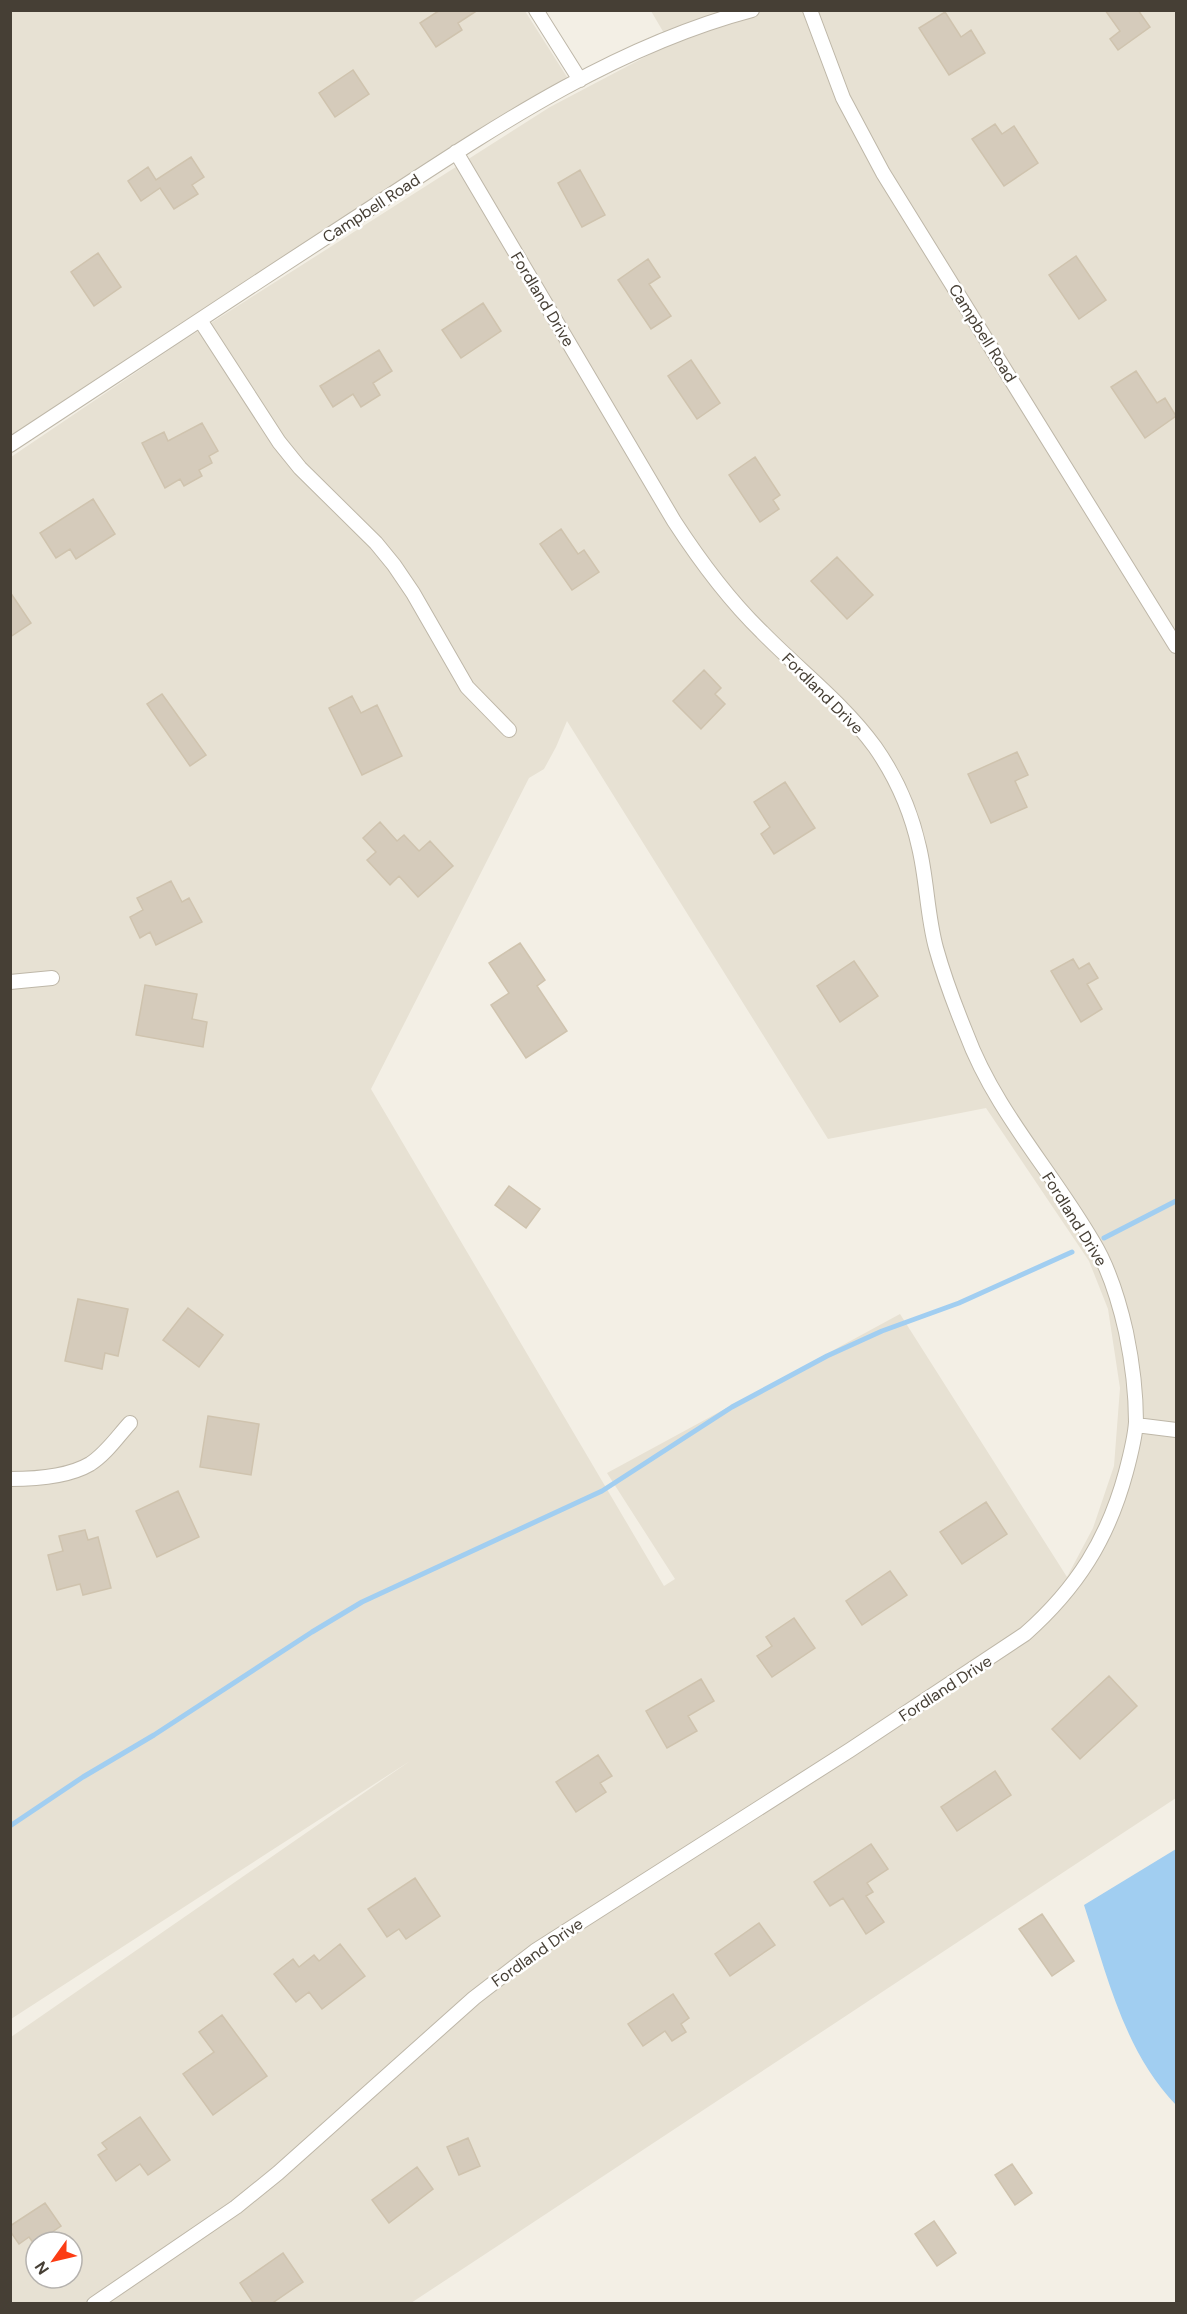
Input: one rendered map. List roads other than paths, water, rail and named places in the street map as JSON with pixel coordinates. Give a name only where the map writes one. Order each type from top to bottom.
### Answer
[{"type":"street","points":[[536,10],[580,80]]},
{"type":"street","name":"Campbell Road","points":[[10,445],[456,152],[626,56],[681,32],[752,10]]},
{"type":"street","name":"Campbell Road","points":[[810,10],[843,98],[883,173],[1176,646]]},
{"type":"street","name":"Fordland Drive","points":[[94,2304],[236,2207],[278,2173],[459,2010],[536,1951],[850,1750],[1025,1634],[1077,1581],[1100,1541],[1118,1501],[1136,1425],[1129,1345],[1117,1296],[1095,1245],[1075,1211],[1011,1121],[980,1068],[935,946],[919,846],[908,810],[894,778],[875,747],[854,721],[760,631],[711,575],[668,511],[456,152]]},
{"type":"street","points":[[200,320],[279,442],[300,468],[376,543],[413,593],[467,687],[509,730]]},
{"type":"street","points":[[10,982],[52,978]]},
{"type":"street","points":[[10,1479],[57,1474],[90,1463],[101,1455],[130,1423]]},
{"type":"street","points":[[1136,1425],[1176,1430]]},
{"type":"water","points":[[1176,1849],[1176,2105],[1158,2084],[1130,2036],[1119,2011],[1084,1905]]},
{"type":"waterway","points":[[1104,1238],[1176,1201]]},
{"type":"waterway","points":[[10,1826],[83,1777],[154,1735],[362,1602],[602,1491],[732,1407],[827,1356],[882,1331],[959,1303],[1072,1252]]}]
